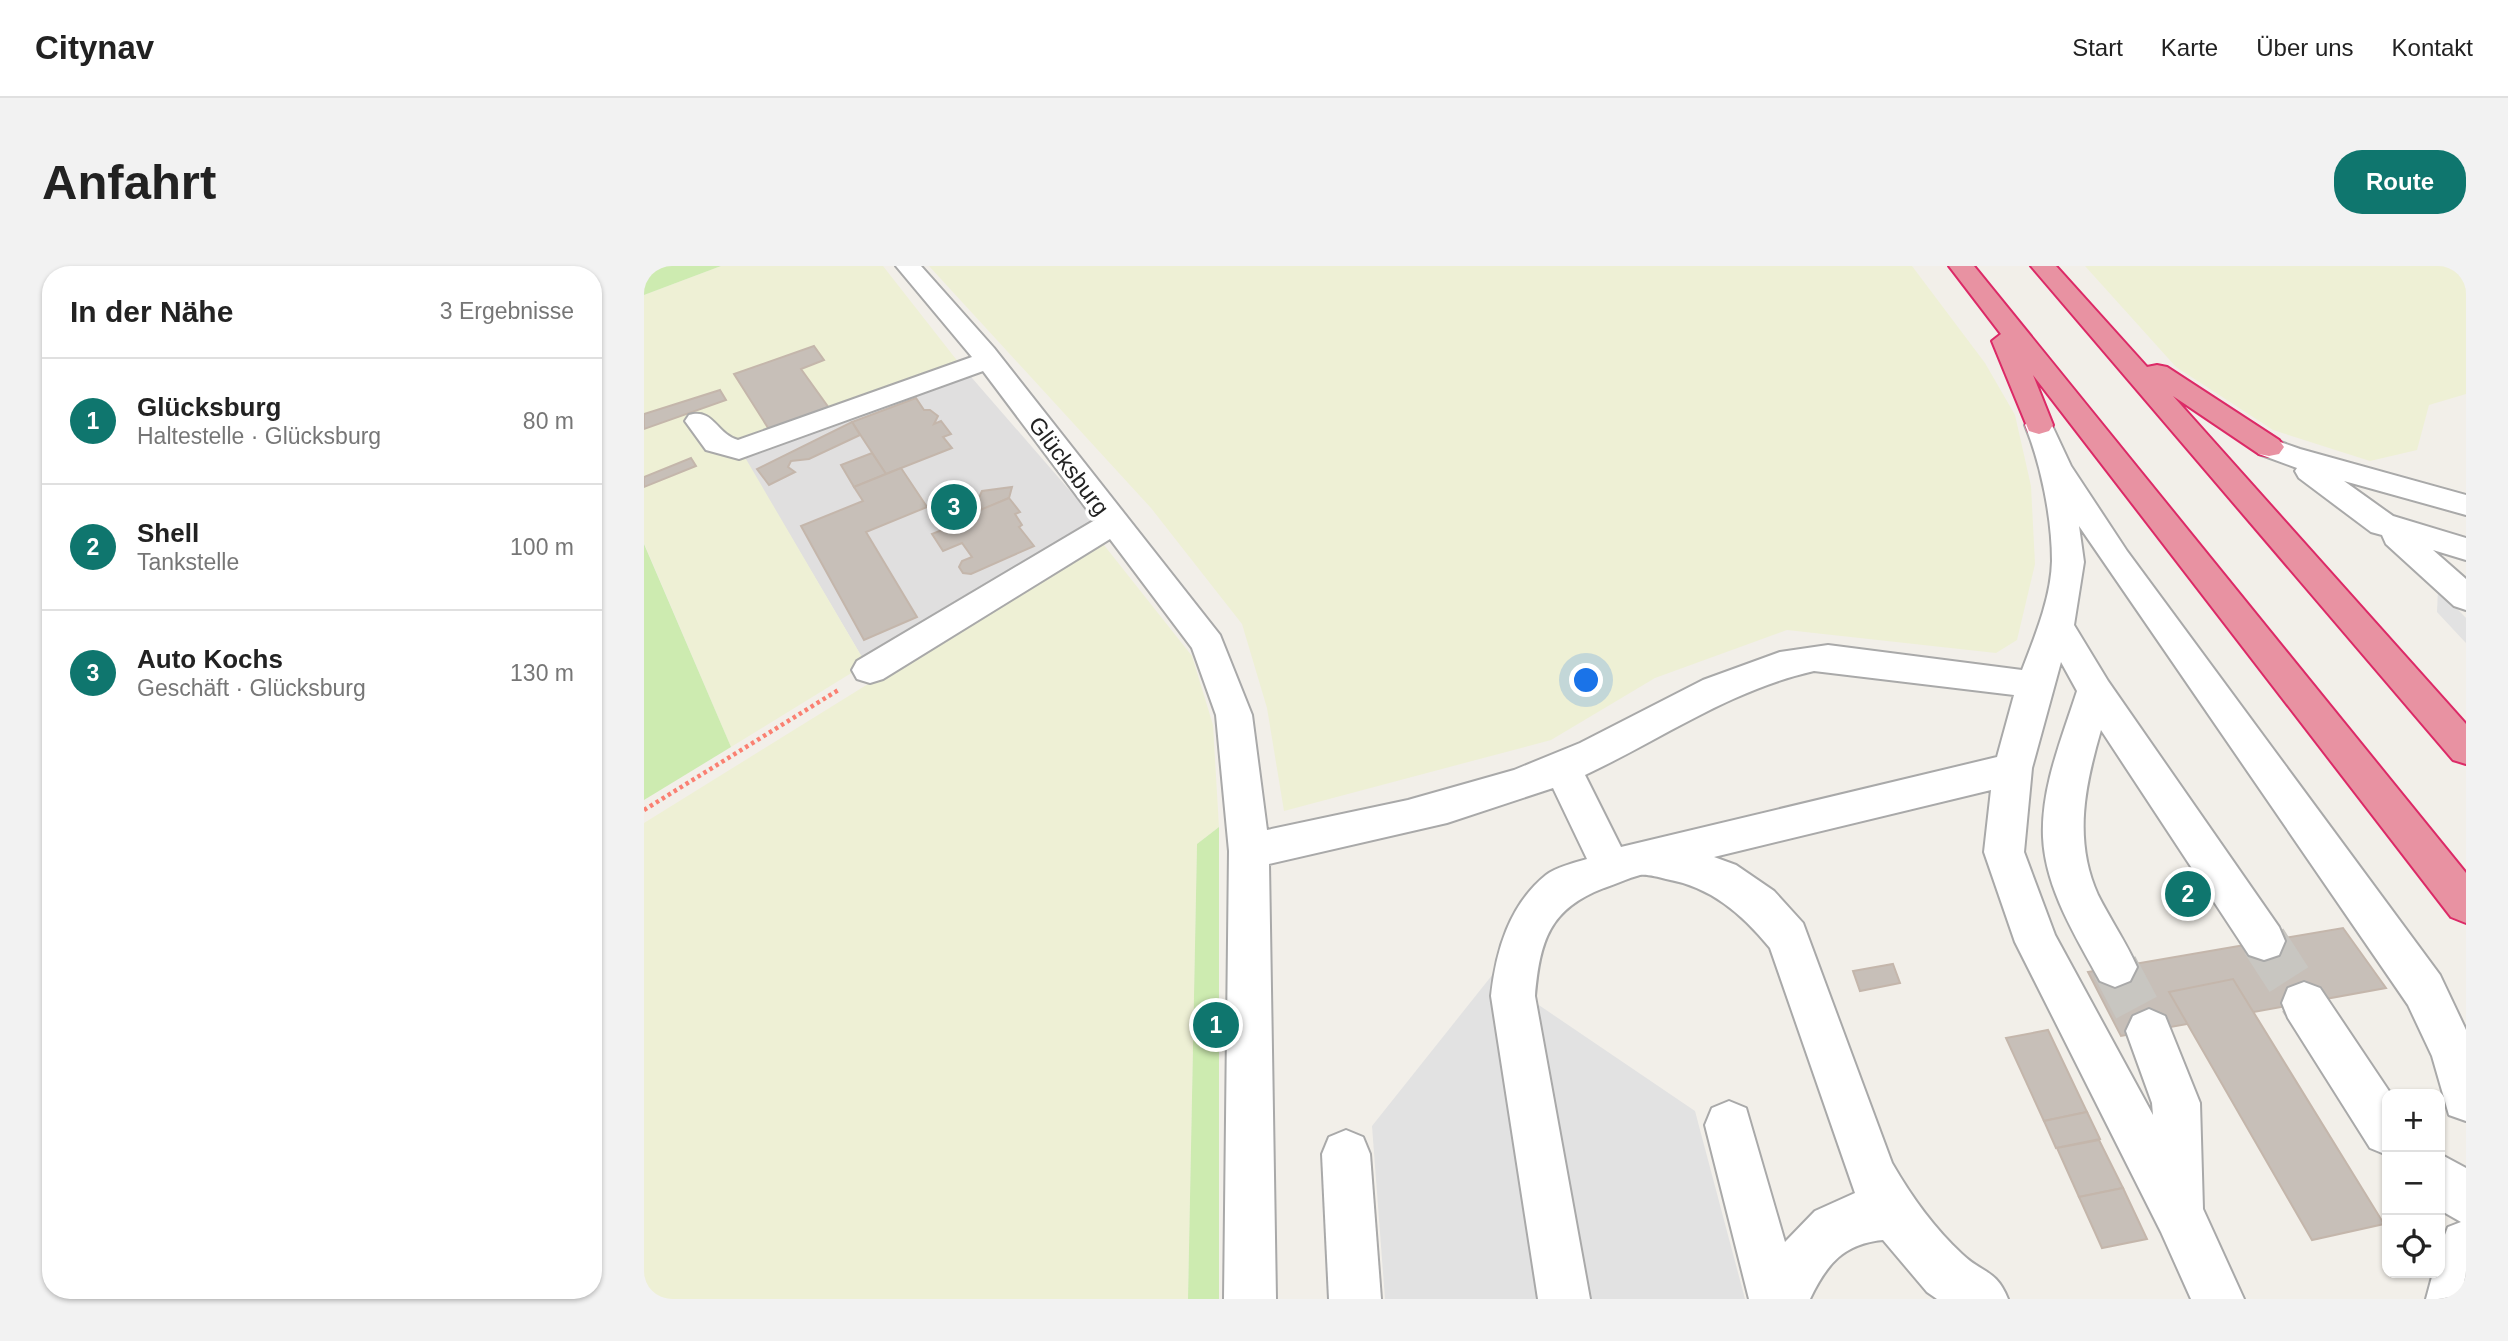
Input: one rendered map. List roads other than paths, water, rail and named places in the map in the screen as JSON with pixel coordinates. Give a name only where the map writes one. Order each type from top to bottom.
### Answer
[{"type":"highway","points":[[1961,266],[2466,904]]},
{"type":"highway","points":[[2043,266],[2466,749]]},
{"type":"highway","points":[[1989,300],[2039,425]]},
{"type":"highway","points":[[2088,316],[2172,386],[2279,452]]},
{"type":"street","name":"Glücksburg","points":[[908,266],[988,360],[1208,644],[1234,715],[1249,851],[1250,1299]]},
{"type":"street","points":[[699,421],[716,443],[739,450],[988,360]]},
{"type":"street","points":[[2039,425],[2055,462],[2116,559],[2424,990],[2454,1054],[2466,1098]]},
{"type":"street","points":[[2279,452],[2466,505]]},
{"type":"street","points":[[2279,452],[2382,524],[2466,598]]},
{"type":"street","points":[[2055,462],[2068,562],[2057,625],[2034,687],[2013,768],[2004,852],[2036,942],[2179,1214],[2218,1299]]},
{"type":"street","points":[[870,670],[1112,523]]},
{"type":"street","points":[[2382,524],[2466,550]]},
{"type":"street","points":[[2057,625],[2095,691],[2264,941]]},
{"type":"street","points":[[1249,851],[1426,813],[1493,794],[1562,768],[1633,735],[1688,702],[1761,669],[1817,658],[2004,678],[2034,687]]},
{"type":"street","points":[[2095,691],[2067,785],[2063,839],[2079,897],[2115,967]]},
{"type":"street","points":[[1562,768],[1626,862]]},
{"type":"street","points":[[1564,1299],[1513,996],[1517,957],[1533,918],[1562,886],[1626,862],[1956,785],[2013,768]]},
{"type":"street","points":[[1626,862],[1687,865],[1721,878],[1759,904],[1788,937],[1872,1177],[1893,1213],[1945,1274],[1982,1299]]},
{"type":"street","points":[[2304,1003],[2382,1123]]},
{"type":"street","points":[[2149,1031],[2176,1102],[2179,1214]]},
{"type":"street","points":[[1729,1125],[1775,1299]]},
{"type":"street","points":[[1346,1154],[1355,1299]]},
{"type":"street","points":[[2445,1183],[2466,1199]]},
{"type":"street","points":[[1783,1299],[1794,1272],[1814,1244],[1846,1221],[1893,1213]]},
{"type":"street","points":[[2452,1299],[2466,1245]]},
{"type":"tunnel","points":[[2264,941],[2304,1003]]},
{"type":"tunnel","points":[[2115,967],[2149,1031]]},
{"type":"place","name":"Auto Kochs","points":[[954,507]]},
{"type":"place","name":"Shell","points":[[2188,894]]},
{"type":"place","name":"Glücksburg","points":[[1216,1025]]}]
